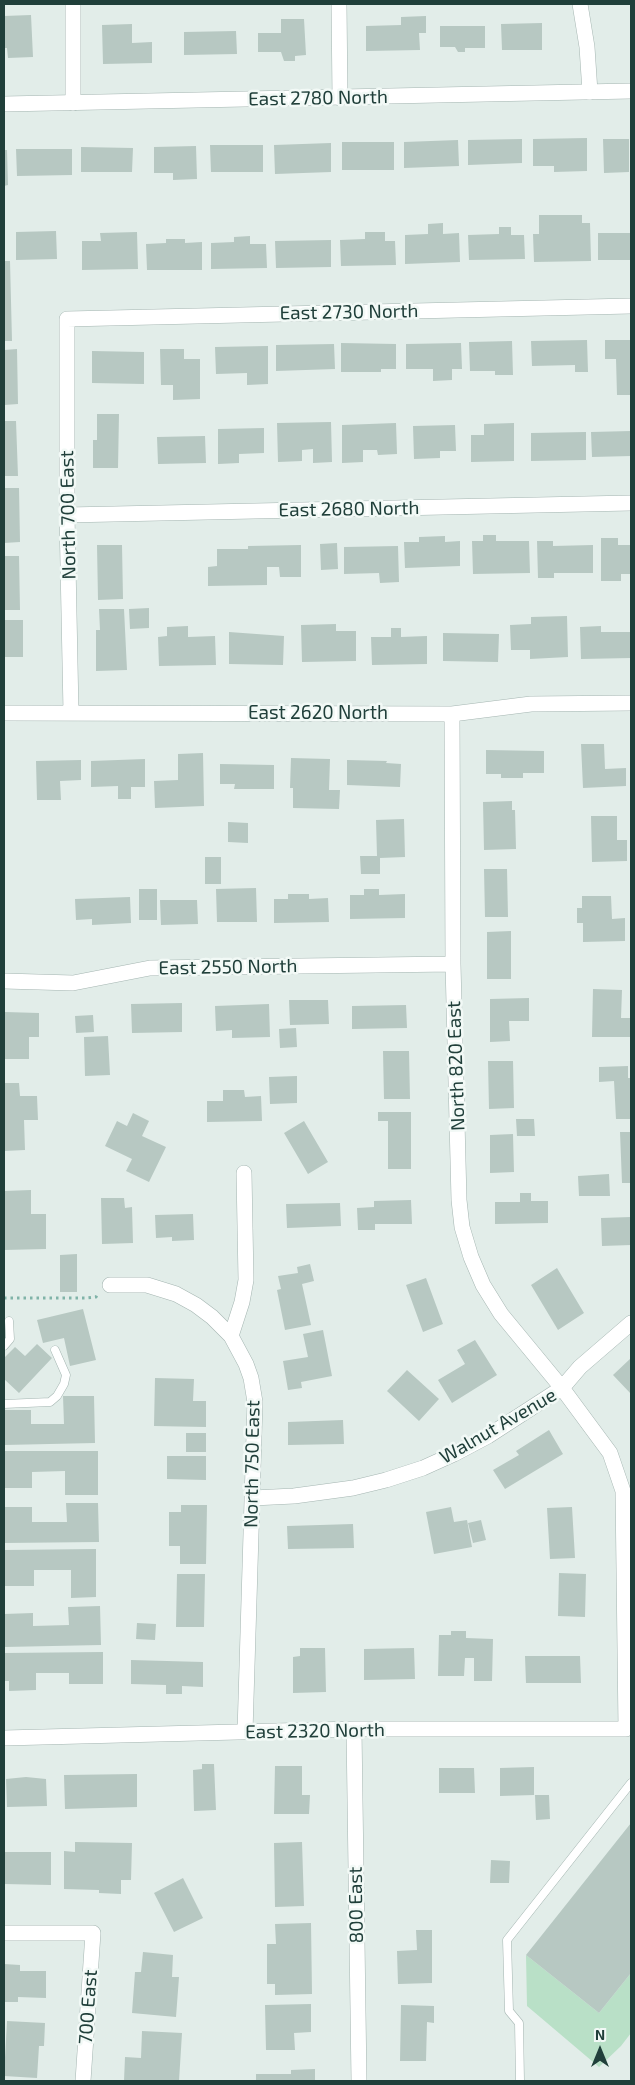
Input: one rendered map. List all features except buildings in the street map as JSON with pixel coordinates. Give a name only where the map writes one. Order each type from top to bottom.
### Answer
[{"type":"street","points":[[72,4],[73,103]]},
{"type":"street","points":[[339,4],[340,98]]},
{"type":"street","points":[[580,4],[588,47],[590,92]]},
{"type":"street","name":"East 2780 North","points":[[4,104],[631,92]]},
{"type":"street","name":"East 2730 North","points":[[67,318],[631,306]]},
{"type":"street","name":"North 700 East","points":[[67,318],[71,712]]},
{"type":"street","name":"East 2680 North","points":[[68,515],[631,503]]},
{"type":"street","name":"East 2620 North","points":[[4,713],[452,714],[531,704],[631,703]]},
{"type":"street","name":"North 820 East","points":[[452,714],[453,964],[458,1200],[462,1227],[471,1257],[483,1285],[501,1314],[562,1388],[610,1453],[624,1491],[628,1522],[626,1728]]},
{"type":"street","name":"East 2550 North","points":[[4,981],[74,983],[150,968],[453,964]]},
{"type":"street","points":[[231,1336],[242,1302],[246,1280],[244,1173]]},
{"type":"street","name":"North 750 East","points":[[110,1285],[147,1285],[176,1294],[196,1305],[212,1317],[231,1336],[246,1364],[255,1402],[245,1732]]},
{"type":"street","name":"Walnut Avenue","points":[[253,1498],[294,1496],[352,1488],[386,1480],[423,1468],[454,1454],[488,1436],[562,1388],[580,1367],[631,1323]]},
{"type":"street","name":"East 2320 North","points":[[4,1738],[354,1729],[626,1728]]},
{"type":"street","name":"800 East","points":[[354,1729],[359,2081]]},
{"type":"street","name":"700 East","points":[[4,1933],[93,1933],[83,2081]]},
{"type":"lane","points":[[4,1346],[7,1345],[10,1338],[9,1321]]},
{"type":"lane","points":[[4,1404],[50,1402],[56,1396],[64,1384],[66,1375],[56,1350]]},
{"type":"lane","points":[[520,2081],[518,2023],[509,2011],[507,1940],[631,1783]]},
{"type":"path","points":[[4,1298],[96,1297],[100,1289],[110,1285]]},
{"type":"green space","points":[[526,1955],[599,2013],[631,1973],[631,2033],[621,2046],[599,2067],[527,2006]]}]
